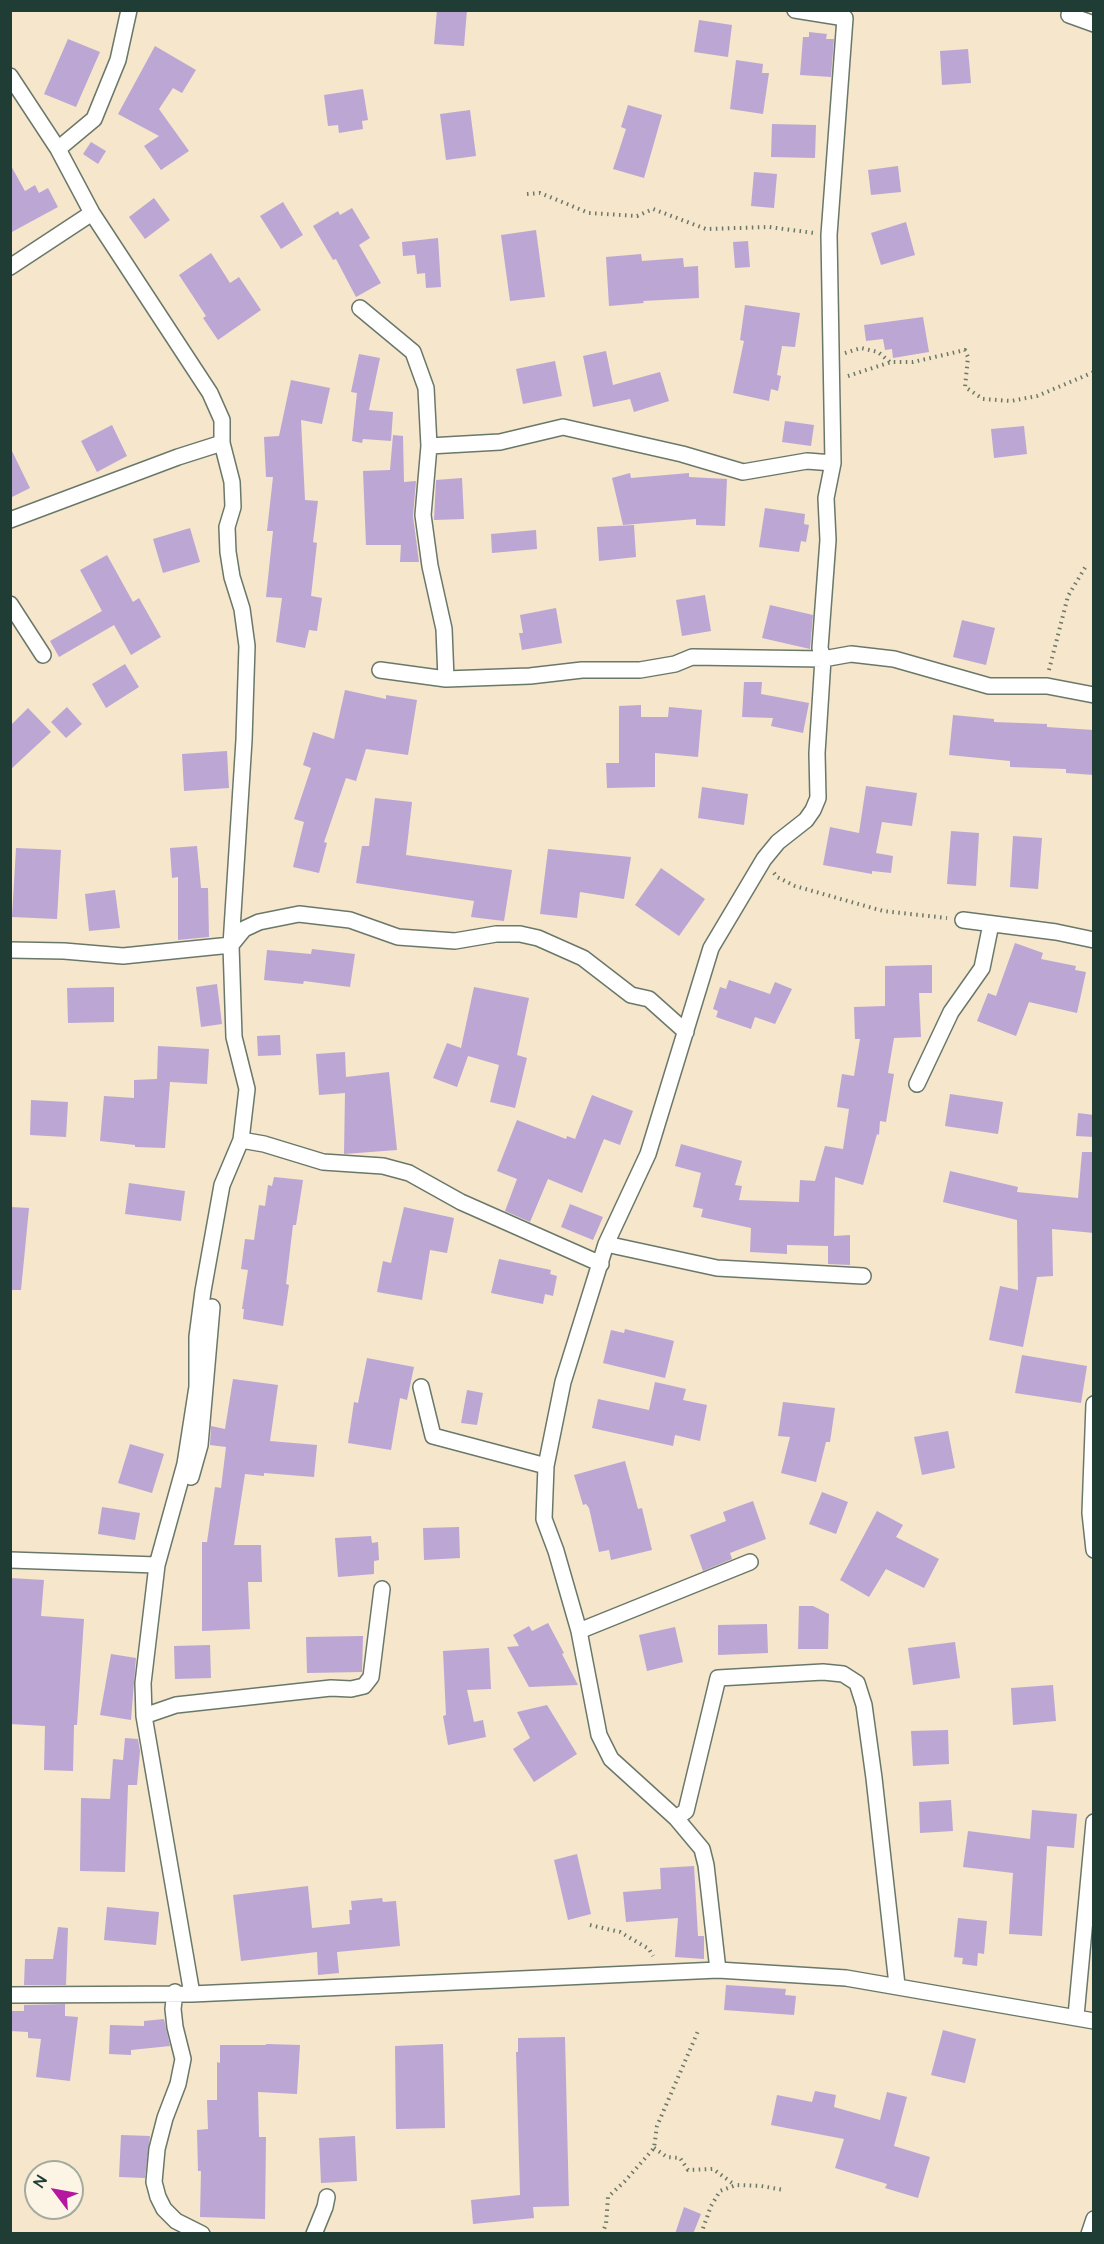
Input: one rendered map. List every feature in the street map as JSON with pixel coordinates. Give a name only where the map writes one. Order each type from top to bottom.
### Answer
[{"type":"street","points":[[57,149],[94,119],[118,60],[129,10]]},
{"type":"street","points":[[718,1970],[706,1865],[702,1849],[676,1818],[611,1759],[599,1736],[579,1631],[556,1551],[544,1520],[546,1466],[563,1382],[606,1244],[648,1154],[711,948],[764,859],[778,842],[806,820],[818,798],[817,753],[823,659],[820,648],[828,540],[826,498],[834,463],[829,235],[845,18],[795,10]]},
{"type":"street","points":[[1069,15],[1094,24]]},
{"type":"street","points":[[10,76],[57,149],[92,213],[210,393],[222,420],[222,443],[232,482],[233,507],[227,527],[228,552],[232,577],[242,609],[247,646],[244,740],[231,945],[234,1037],[248,1089],[240,1140],[222,1185],[203,1291],[197,1337],[197,1387],[185,1464],[160,1566],[143,1683],[144,1716],[192,1994]]},
{"type":"street","points":[[10,267],[92,213]]},
{"type":"street","points":[[360,308],[413,352],[426,388],[429,446],[423,515],[430,566],[444,629],[446,679]]},
{"type":"street","points":[[429,446],[500,442],[563,427],[682,454],[743,472],[807,461],[834,463]]},
{"type":"street","points":[[10,520],[178,457],[222,443]]},
{"type":"street","points":[[10,604],[43,655]]},
{"type":"street","points":[[380,670],[446,679],[530,676],[582,670],[639,670],[675,664],[692,657],[823,659],[851,654],[894,659],[989,686],[1047,686],[1094,695]]},
{"type":"street","points":[[10,950],[64,951],[123,956],[231,945],[244,929],[259,922],[299,914],[350,920],[398,937],[455,940],[496,934],[520,934],[538,938],[583,958],[631,995],[649,999],[686,1032]]},
{"type":"street","points":[[963,920],[1056,932],[1094,940]]},
{"type":"street","points":[[917,1084],[951,1012],[982,968],[991,924]]},
{"type":"street","points":[[240,1140],[264,1144],[323,1162],[383,1166],[409,1173],[461,1202],[601,1264]]},
{"type":"street","points":[[606,1244],[717,1268],[863,1276]]},
{"type":"street","points":[[160,1566],[200,1445],[212,1307]]},
{"type":"street","points":[[421,1387],[433,1436],[546,1466]]},
{"type":"street","points":[[1094,1404],[1090,1513],[1094,1550]]},
{"type":"street","points":[[10,1560],[160,1566]]},
{"type":"street","points":[[579,1631],[750,1562]]},
{"type":"street","points":[[144,1716],[176,1706],[364,1686],[371,1677],[382,1588]]},
{"type":"street","points":[[676,1818],[686,1810],[718,1678],[823,1672],[843,1674],[858,1683],[864,1705],[874,1778],[897,1985]]},
{"type":"street","points":[[1076,2016],[1094,1822]]},
{"type":"street","points":[[10,1995],[175,1992],[192,1994],[718,1970],[846,1978],[1076,2016],[1094,2021]]},
{"type":"street","points":[[175,1992],[173,2009],[175,2026],[183,2059],[178,2084],[165,2118],[157,2149],[154,2182],[164,2210],[176,2221],[202,2234]]},
{"type":"street","points":[[314,2234],[327,2197]]},
{"type":"street","points":[[1089,2234],[1094,2219]]},
{"type":"path","points":[[527,194],[540,193],[589,213],[637,216],[653,209],[706,229],[769,227],[829,235]]},
{"type":"path","points":[[831,357],[861,348],[878,352],[891,362]]},
{"type":"path","points":[[832,384],[855,373],[891,362],[913,362],[965,350],[968,357],[965,387],[983,399],[1011,401],[1037,396],[1094,372]]},
{"type":"path","points":[[1047,686],[1054,645],[1068,596],[1086,566]]},
{"type":"path","points":[[764,859],[777,877],[795,886],[883,911],[963,920]]},
{"type":"path","points":[[590,1925],[620,1932],[649,1949],[664,1972]]},
{"type":"path","points":[[602,2234],[606,2224],[608,2197],[654,2148],[657,2126],[698,2031]]},
{"type":"path","points":[[654,2148],[667,2157],[680,2158],[688,2170],[713,2169],[736,2185]]},
{"type":"path","points":[[701,2234],[711,2206],[720,2191],[736,2185],[784,2190]]},
{"type":"building","points":[[437,10],[467,10],[464,46],[434,44]]},
{"type":"building","points":[[699,20],[732,25],[728,57],[694,52]]},
{"type":"building","points":[[809,32],[827,34],[826,39],[834,39],[831,77],[800,75],[803,37],[809,37]]},
{"type":"building","points":[[68,39],[100,52],[76,107],[44,94]]},
{"type":"building","points":[[155,46],[196,70],[182,93],[173,88],[159,109],[189,151],[161,170],[144,146],[159,136],[118,114]]},
{"type":"building","points":[[968,49],[971,83],[942,85],[940,51]]},
{"type":"building","points":[[736,60],[763,64],[762,73],[769,73],[763,114],[730,109]]},
{"type":"building","points":[[363,89],[368,120],[362,121],[363,129],[339,133],[338,125],[328,126],[324,95]]},
{"type":"building","points":[[628,105],[662,115],[644,178],[613,169],[626,129],[621,127]]},
{"type":"building","points":[[470,110],[476,156],[446,160],[440,114]]},
{"type":"building","points":[[772,124],[816,125],[815,158],[771,157]]},
{"type":"building","points":[[91,142],[106,151],[98,164],[83,154]]},
{"type":"building","points":[[10,164],[25,191],[35,185],[39,193],[48,188],[58,207],[10,233]]},
{"type":"building","points":[[898,166],[901,192],[871,195],[868,170]]},
{"type":"building","points":[[754,172],[777,174],[774,208],[751,206]]},
{"type":"building","points":[[154,198],[170,220],[145,239],[129,217]]},
{"type":"building","points":[[283,202],[303,235],[281,249],[260,216]]},
{"type":"building","points":[[352,208],[370,238],[359,245],[381,283],[356,297],[336,259],[333,260],[313,226],[338,211],[340,215]]},
{"type":"building","points":[[906,222],[915,255],[881,265],[871,233]]},
{"type":"building","points":[[536,230],[545,297],[510,301],[501,235]]},
{"type":"building","points":[[438,238],[441,287],[426,288],[425,273],[417,274],[415,255],[403,256],[402,242]]},
{"type":"building","points":[[748,241],[750,267],[735,268],[733,242]]},
{"type":"building","points":[[211,253],[230,283],[239,277],[261,310],[218,340],[203,318],[206,316],[179,275]]},
{"type":"building","points":[[641,254],[642,261],[683,258],[684,267],[698,266],[699,298],[643,301],[644,303],[609,306],[606,257]]},
{"type":"building","points":[[745,305],[800,313],[795,347],[782,346],[777,375],[781,376],[778,391],[771,389],[769,401],[733,393],[744,341],[740,340]]},
{"type":"building","points":[[923,317],[929,352],[893,358],[892,349],[885,350],[883,339],[866,341],[864,325]]},
{"type":"building","points":[[606,351],[613,385],[660,372],[669,401],[634,412],[630,399],[593,407],[583,356]]},
{"type":"building","points":[[359,354],[380,358],[369,410],[393,412],[391,441],[363,439],[362,443],[352,441],[357,393],[351,392]]},
{"type":"building","points":[[555,361],[562,396],[523,404],[516,369]]},
{"type":"building","points":[[291,380],[330,388],[322,424],[301,420],[305,500],[318,501],[313,542],[317,543],[311,596],[322,598],[317,631],[309,630],[305,648],[276,642],[282,598],[266,597],[273,531],[267,531],[273,477],[266,477],[264,437],[279,436]]},
{"type":"building","points":[[785,421],[814,425],[811,446],[782,442]]},
{"type":"building","points":[[112,425],[127,456],[97,472],[81,441]]},
{"type":"building","points":[[1024,426],[1027,454],[994,458],[991,429]]},
{"type":"building","points":[[393,435],[403,436],[404,482],[416,481],[413,516],[419,562],[400,562],[401,545],[366,545],[363,471],[390,470]]},
{"type":"building","points":[[10,447],[30,488],[10,498]]},
{"type":"building","points":[[630,473],[631,478],[689,473],[689,477],[727,479],[725,526],[696,525],[696,519],[623,525],[612,478]]},
{"type":"building","points":[[462,478],[464,519],[434,520],[436,480]]},
{"type":"building","points":[[765,508],[805,514],[804,524],[809,525],[806,542],[801,541],[799,552],[759,547]]},
{"type":"building","points":[[634,525],[636,557],[599,561],[597,527]]},
{"type":"building","points":[[190,528],[200,562],[163,573],[153,539]]},
{"type":"building","points":[[536,530],[537,549],[492,553],[491,534]]},
{"type":"building","points":[[107,555],[133,602],[139,598],[161,637],[131,655],[114,625],[59,657],[50,641],[102,611],[80,570]]},
{"type":"building","points":[[705,595],[711,631],[682,636],[676,600]]},
{"type":"building","points":[[770,605],[813,615],[810,649],[762,638]]},
{"type":"building","points":[[556,608],[562,643],[522,650],[519,633],[523,633],[520,615]]},
{"type":"building","points":[[962,620],[995,628],[986,665],[953,657]]},
{"type":"building","points":[[125,664],[139,687],[106,708],[92,684]]},
{"type":"building","points":[[744,682],[762,682],[761,694],[809,703],[803,733],[771,726],[773,718],[742,717]]},
{"type":"building","points":[[345,690],[386,699],[386,695],[417,700],[408,755],[366,749],[356,781],[346,778],[324,842],[327,843],[319,873],[293,867],[304,822],[294,819],[311,768],[303,765],[313,732],[334,739]]},
{"type":"building","points":[[641,705],[641,717],[668,717],[669,707],[702,710],[698,757],[655,753],[655,787],[607,788],[606,763],[619,763],[619,706]]},
{"type":"building","points":[[67,707],[82,724],[66,738],[51,722]]},
{"type":"building","points":[[28,708],[51,732],[10,770],[10,726]]},
{"type":"building","points":[[953,715],[994,719],[994,722],[1047,724],[1047,727],[1094,730],[1094,775],[1066,773],[1066,769],[1010,767],[1010,761],[949,755]]},
{"type":"building","points":[[227,751],[229,788],[184,791],[182,754]]},
{"type":"building","points":[[866,786],[917,793],[912,826],[882,822],[876,853],[893,856],[891,873],[872,871],[872,874],[823,865],[830,827],[859,833]]},
{"type":"building","points":[[702,787],[748,794],[744,825],[698,818]]},
{"type":"building","points":[[375,798],[412,802],[406,855],[512,870],[504,921],[471,917],[474,901],[356,883],[362,846],[369,846]]},
{"type":"building","points":[[951,831],[979,833],[976,886],[947,884]]},
{"type":"building","points":[[1013,836],[1042,838],[1038,889],[1010,887]]},
{"type":"building","points":[[197,846],[201,888],[208,888],[209,937],[178,940],[178,877],[172,878],[170,848]]},
{"type":"building","points":[[16,848],[61,850],[57,919],[12,917]]},
{"type":"building","points":[[548,849],[631,857],[624,899],[580,892],[577,918],[540,914]]},
{"type":"building","points":[[661,868],[705,899],[679,936],[635,905]]},
{"type":"building","points":[[115,890],[120,928],[89,931],[85,894]]},
{"type":"building","points":[[1015,943],[1043,953],[1041,959],[1076,966],[1075,970],[1086,972],[1077,1013],[1029,1002],[1016,1036],[977,1021],[988,993],[996,996]]},
{"type":"building","points":[[312,949],[355,954],[350,987],[304,981],[303,984],[264,980],[267,950],[311,954]]},
{"type":"building","points":[[932,965],[932,993],[919,993],[921,1037],[894,1038],[888,1073],[894,1074],[886,1122],[880,1121],[879,1135],[877,1134],[863,1185],[835,1177],[834,1236],[850,1235],[850,1265],[828,1264],[828,1246],[787,1245],[787,1254],[750,1252],[751,1228],[701,1217],[703,1209],[693,1207],[701,1173],[675,1166],[681,1144],[742,1161],[735,1185],[742,1186],[739,1200],[799,1202],[800,1180],[815,1181],[825,1146],[843,1149],[849,1109],[837,1107],[842,1074],[854,1076],[860,1039],[855,1039],[854,1007],[885,1006],[885,966]]},
{"type":"building","points":[[729,980],[770,994],[775,982],[792,989],[775,1024],[755,1017],[751,1029],[716,1017],[718,1011],[713,1009],[720,987],[726,989]]},
{"type":"building","points":[[217,984],[222,1024],[201,1027],[196,987]]},
{"type":"building","points":[[114,987],[114,1022],[68,1023],[67,988]]},
{"type":"building","points":[[474,987],[529,998],[517,1055],[527,1058],[515,1108],[490,1102],[499,1065],[468,1056],[457,1087],[433,1078],[447,1043],[461,1048]]},
{"type":"building","points":[[280,1035],[281,1055],[258,1056],[257,1036]]},
{"type":"building","points":[[158,1046],[209,1049],[207,1084],[170,1082],[165,1148],[135,1147],[135,1145],[100,1141],[104,1096],[134,1098],[134,1080],[157,1079]]},
{"type":"building","points":[[345,1052],[346,1077],[389,1072],[397,1150],[344,1154],[345,1093],[319,1095],[316,1054]]},
{"type":"building","points":[[950,1094],[1003,1102],[998,1134],[945,1126]]},
{"type":"building","points":[[592,1095],[633,1111],[620,1145],[604,1139],[582,1193],[548,1179],[530,1222],[505,1211],[517,1179],[497,1171],[517,1120],[566,1139],[567,1136],[575,1139]]},
{"type":"building","points":[[31,1100],[68,1102],[66,1137],[30,1135]]},
{"type":"building","points":[[1078,1113],[1094,1115],[1094,1137],[1076,1136]]},
{"type":"building","points":[[1082,1152],[1094,1152],[1094,1233],[1052,1229],[1053,1276],[1037,1277],[1023,1347],[989,1340],[1000,1286],[1018,1290],[1017,1220],[943,1202],[950,1171],[1018,1187],[1017,1192],[1078,1198]]},
{"type":"building","points":[[274,1177],[303,1180],[296,1225],[293,1225],[286,1284],[289,1285],[283,1326],[243,1319],[244,1309],[242,1309],[248,1270],[241,1269],[245,1239],[254,1240],[259,1205],[265,1206],[268,1185],[272,1186]]},
{"type":"building","points":[[129,1183],[185,1191],[181,1221],[125,1214]]},
{"type":"building","points":[[570,1204],[603,1217],[593,1240],[561,1227]]},
{"type":"building","points":[[10,1207],[29,1208],[21,1290],[10,1290]]},
{"type":"building","points":[[404,1207],[454,1218],[447,1253],[430,1250],[422,1300],[377,1292],[383,1261],[391,1263]]},
{"type":"building","points":[[499,1259],[551,1270],[550,1274],[557,1276],[553,1296],[545,1294],[543,1304],[491,1293]]},
{"type":"building","points":[[625,1329],[674,1341],[665,1378],[603,1363],[611,1330],[624,1333]]},
{"type":"building","points":[[1022,1355],[1087,1366],[1081,1403],[1015,1393]]},
{"type":"building","points":[[367,1358],[414,1367],[407,1400],[400,1398],[391,1450],[348,1443],[354,1402],[358,1403]]},
{"type":"building","points":[[233,1379],[278,1385],[270,1441],[317,1445],[314,1477],[264,1473],[264,1476],[245,1474],[234,1545],[261,1545],[262,1582],[248,1582],[250,1629],[202,1631],[202,1542],[207,1542],[215,1487],[221,1488],[226,1447],[210,1445],[211,1426],[225,1429]]},
{"type":"building","points":[[655,1382],[686,1389],[683,1400],[707,1405],[700,1441],[675,1435],[673,1446],[592,1428],[598,1399],[649,1410]]},
{"type":"building","points":[[467,1390],[483,1393],[477,1425],[461,1423]]},
{"type":"building","points":[[783,1402],[835,1408],[830,1442],[826,1442],[816,1482],[781,1473],[790,1437],[778,1436]]},
{"type":"building","points":[[948,1431],[955,1468],[922,1475],[914,1437]]},
{"type":"building","points":[[130,1444],[164,1454],[152,1493],[118,1483]]},
{"type":"building","points":[[625,1461],[638,1509],[642,1508],[652,1550],[611,1560],[609,1550],[599,1552],[589,1508],[586,1504],[583,1505],[574,1475]]},
{"type":"building","points":[[822,1492],[848,1502],[836,1534],[809,1524]]},
{"type":"building","points":[[753,1501],[766,1539],[730,1553],[732,1559],[703,1571],[690,1535],[726,1521],[723,1512]]},
{"type":"building","points":[[102,1507],[140,1513],[135,1540],[98,1534]]},
{"type":"building","points":[[877,1511],[903,1525],[896,1537],[939,1559],[924,1588],[886,1569],[869,1597],[840,1580]]},
{"type":"building","points":[[459,1527],[460,1558],[424,1560],[423,1528]]},
{"type":"building","points":[[371,1536],[372,1543],[378,1542],[379,1560],[374,1561],[374,1574],[338,1577],[335,1538]]},
{"type":"building","points":[[10,1578],[44,1580],[41,1616],[84,1619],[77,1725],[74,1725],[73,1771],[44,1770],[45,1726],[10,1724]]},
{"type":"building","points":[[799,1606],[813,1606],[829,1614],[828,1649],[798,1649]]},
{"type":"building","points":[[548,1623],[578,1685],[529,1687],[507,1647],[519,1646],[513,1635],[529,1626],[532,1631]]},
{"type":"building","points":[[767,1624],[768,1653],[718,1655],[718,1625]]},
{"type":"building","points":[[675,1627],[683,1662],[647,1671],[639,1635]]},
{"type":"building","points":[[363,1636],[362,1672],[307,1673],[306,1637]]},
{"type":"building","points":[[955,1642],[960,1678],[913,1685],[908,1648]]},
{"type":"building","points":[[210,1645],[211,1678],[175,1679],[174,1646]]},
{"type":"building","points":[[489,1648],[491,1689],[467,1690],[474,1722],[483,1720],[486,1737],[448,1745],[443,1716],[446,1715],[443,1651]]},
{"type":"building","points":[[111,1654],[136,1658],[131,1720],[100,1715]]},
{"type":"building","points":[[1053,1685],[1056,1721],[1013,1725],[1011,1688]]},
{"type":"building","points":[[547,1705],[577,1754],[534,1782],[513,1749],[530,1738],[517,1712]]},
{"type":"building","points":[[948,1730],[949,1764],[913,1766],[911,1731]]},
{"type":"building","points":[[125,1738],[138,1739],[140,1751],[137,1785],[128,1785],[125,1872],[80,1871],[81,1798],[110,1799],[113,1759],[123,1760]]},
{"type":"building","points":[[951,1800],[953,1831],[920,1833],[919,1802]]},
{"type":"building","points":[[1032,1810],[1077,1814],[1074,1848],[1047,1846],[1042,1936],[1009,1934],[1013,1873],[963,1867],[968,1831],[1030,1839]]},
{"type":"building","points":[[577,1854],[591,1914],[568,1920],[554,1860]]},
{"type":"building","points":[[694,1866],[698,1936],[704,1936],[704,1959],[675,1957],[678,1918],[626,1922],[623,1892],[661,1889],[660,1868]]},
{"type":"building","points":[[308,1886],[312,1928],[350,1924],[351,1901],[382,1898],[383,1902],[396,1901],[400,1946],[337,1952],[339,1973],[318,1975],[317,1952],[241,1961],[233,1895]]},
{"type":"building","points":[[107,1907],[159,1912],[156,1945],[104,1940]]},
{"type":"building","points":[[958,1918],[987,1921],[984,1954],[978,1953],[977,1966],[962,1964],[963,1958],[954,1957]]},
{"type":"building","points":[[58,1927],[68,1928],[66,1985],[24,1985],[25,1959],[53,1959]]},
{"type":"building","points":[[726,1985],[786,1989],[785,1995],[796,1996],[794,2015],[724,2010]]},
{"type":"building","points":[[65,2004],[65,2016],[78,2017],[70,2081],[36,2077],[41,2039],[28,2038],[28,2032],[10,2031],[11,2011],[24,2011],[24,2005]]},
{"type":"building","points":[[164,2019],[170,2046],[131,2050],[131,2055],[109,2054],[110,2025],[144,2026],[144,2021]]},
{"type":"building","points":[[943,2030],[976,2039],[965,2083],[931,2075]]},
{"type":"building","points":[[565,2037],[569,2206],[533,2207],[534,2218],[473,2224],[471,2200],[520,2195],[516,2052],[518,2052],[518,2038]]},
{"type":"building","points":[[443,2044],[445,2128],[396,2129],[395,2046]]},
{"type":"building","points":[[220,2045],[300,2045],[297,2094],[258,2092],[259,2137],[266,2137],[265,2219],[200,2217],[201,2171],[198,2171],[197,2130],[208,2129],[207,2100],[217,2100],[217,2062],[220,2063]]},
{"type":"building","points":[[815,2091],[836,2095],[834,2107],[880,2120],[887,2092],[907,2097],[894,2146],[930,2157],[918,2198],[885,2188],[887,2184],[835,2168],[844,2139],[771,2125],[777,2095],[812,2102]]},
{"type":"building","points":[[121,2135],[150,2136],[145,2178],[119,2177]]},
{"type":"building","points":[[355,2136],[357,2181],[321,2183],[319,2138]]},
{"type":"building","points":[[684,2207],[701,2214],[693,2234],[675,2234]]}]
